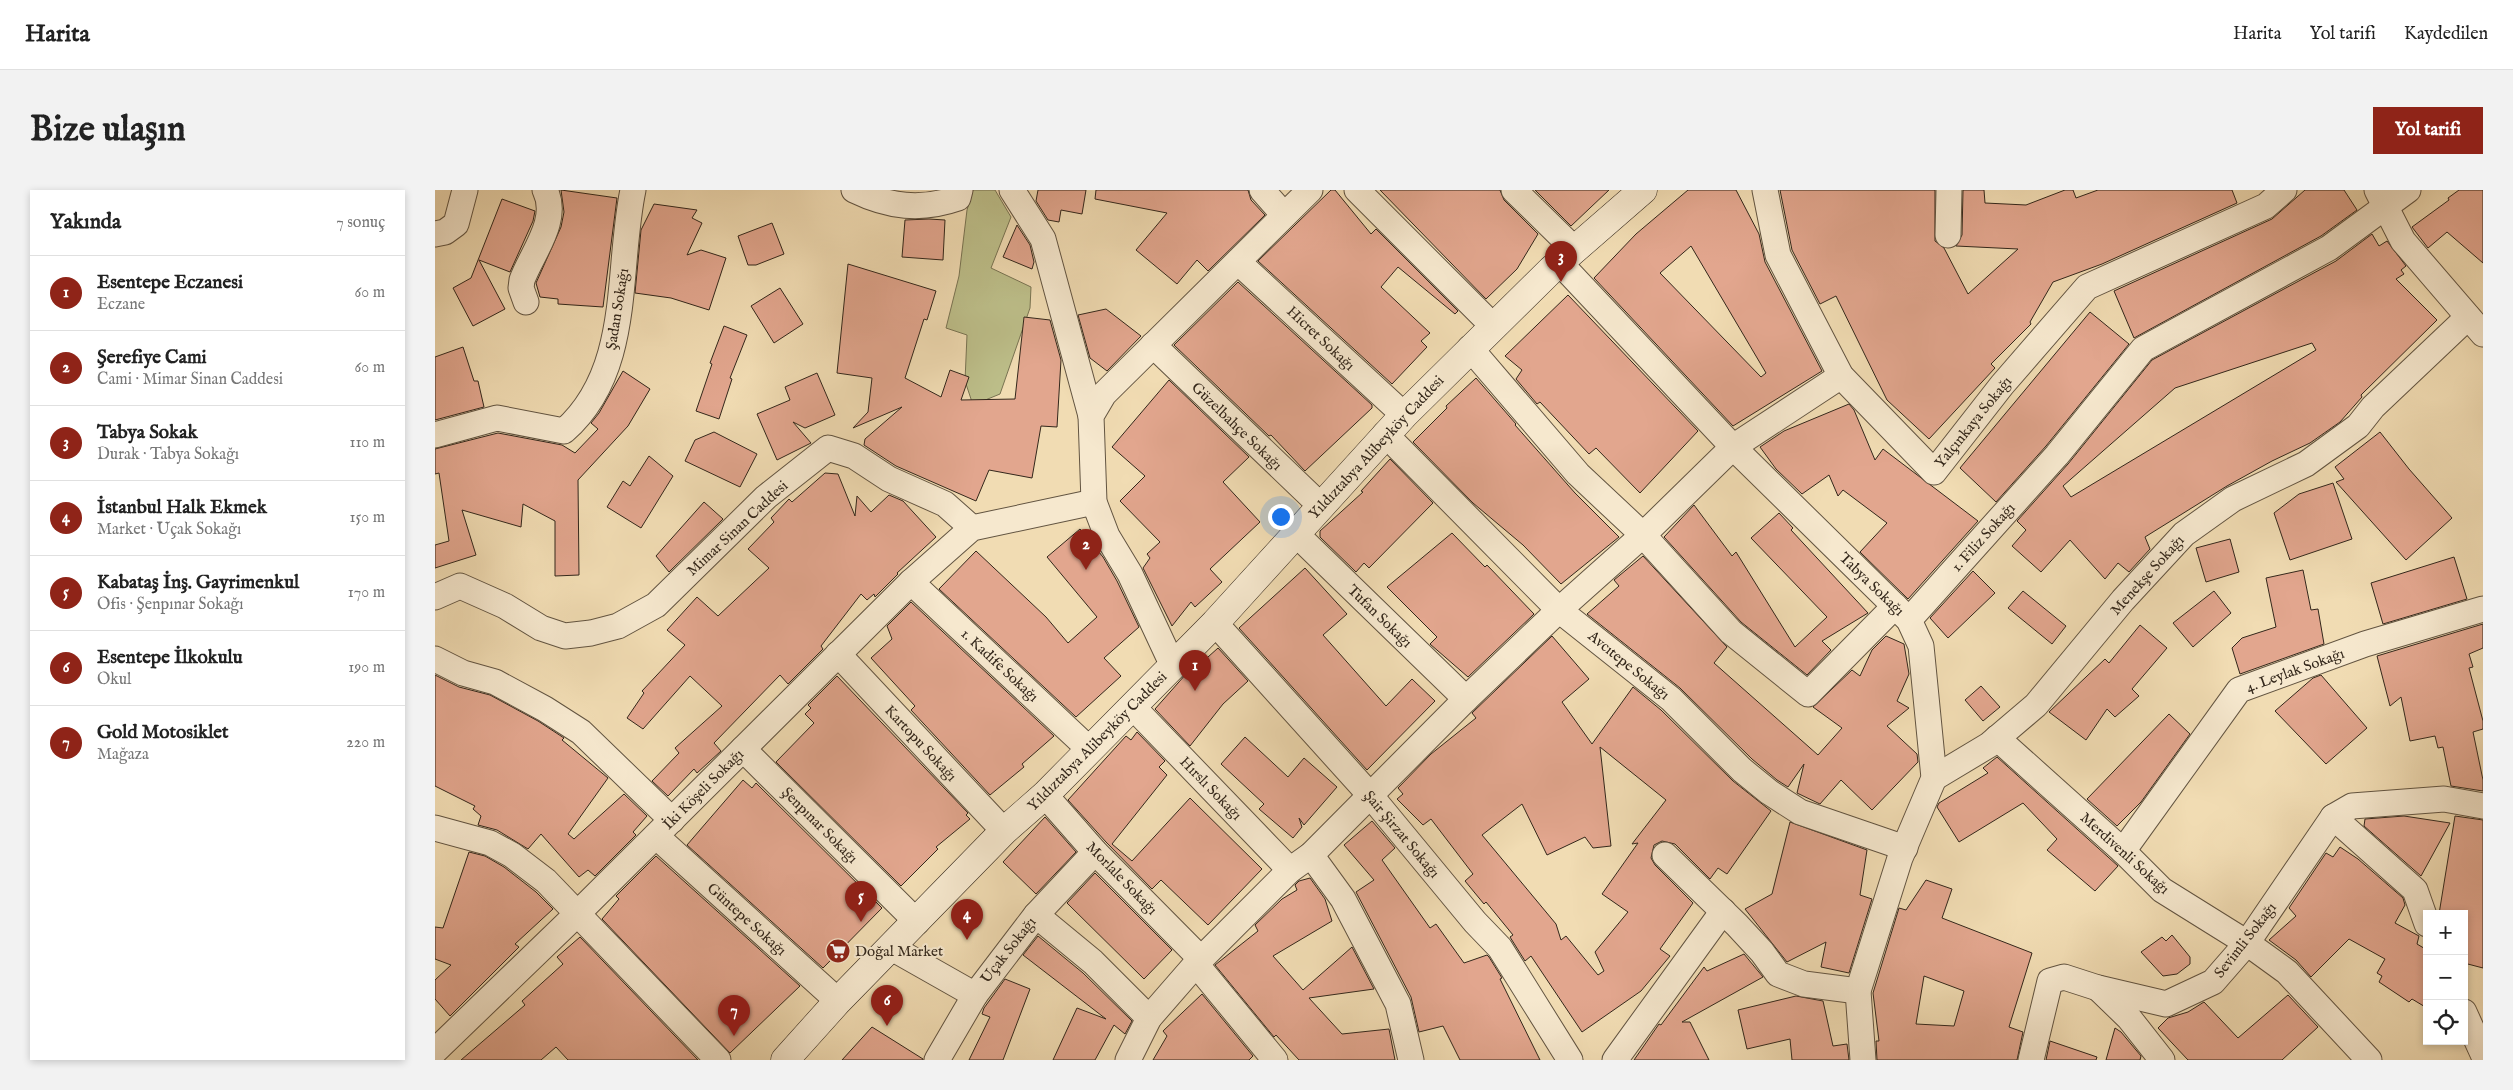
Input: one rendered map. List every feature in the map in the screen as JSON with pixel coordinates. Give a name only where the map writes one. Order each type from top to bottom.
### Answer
[{"type":"main road","name":"Yıldıztabya Alibeyköy Caddesi","points":[[785,1060],[838,1002],[1004,832],[1045,794],[1173,666],[1404,414],[1567,255],[1643,190]]},
{"type":"street","points":[[435,234],[445,232],[456,224],[465,190]]},
{"type":"street","points":[[525,302],[521,288],[522,280],[545,231],[548,217],[549,201],[545,190]]},
{"type":"street","name":"Şadan Sokağı","points":[[435,435],[497,418],[565,432],[578,420],[600,381],[615,343],[633,190]]},
{"type":"street","points":[[854,190],[881,200],[918,207],[939,204],[958,198],[960,190]]},
{"type":"street","points":[[1012,190],[1043,239],[1091,416],[1094,502],[1107,536],[1130,574],[1173,666]]},
{"type":"street","points":[[1262,190],[1284,216]]},
{"type":"street","points":[[1091,416],[1104,394],[1311,190]]},
{"type":"street","points":[[1357,190],[1493,326]]},
{"type":"street","name":"Tabya Sokağı","points":[[1514,190],[1567,255],[1733,447],[1902,613],[1921,646],[1934,778],[1905,848],[1858,992],[1863,1060]]},
{"type":"street","name":"Yalçınkaya Sokağı","points":[[1765,190],[1778,255],[1841,376],[1935,472],[2001,385],[2087,287],[2266,206],[2284,190]]},
{"type":"street","points":[[1948,235],[1949,190]]},
{"type":"street","name":"1. Filiz Sokağı","points":[[1643,535],[1731,632],[1807,694],[1902,613],[2057,455],[2143,349],[2329,248],[2382,198],[2408,190]]},
{"type":"street","points":[[2382,198],[2403,241],[2476,326]]},
{"type":"street","name":"Hicret Sokağı","points":[[1238,262],[1404,414]]},
{"type":"street","name":"Menekşe Sokağı","points":[[1934,778],[1997,738],[2036,705],[2123,600],[2184,534],[2233,499],[2305,464],[2358,426],[2373,407],[2476,326]]},
{"type":"street","name":"Güzelbahçe Sokağı","points":[[1153,345],[1321,506]]},
{"type":"street","points":[[1471,348],[1578,474],[1643,535]]},
{"type":"street","points":[[1127,1060],[1149,1018],[1199,962],[1290,870],[1311,855],[1466,699],[1559,610],[1643,535],[1733,447],[1841,376]]},
{"type":"street","name":"Avcıtepe Sokağı","points":[[1385,434],[1559,610],[1671,699],[1718,748],[1769,792],[1800,812],[1905,848]]},
{"type":"street","name":"Mimar Sinan Caddesi","points":[[435,597],[460,586],[505,606],[541,628],[565,636],[591,633],[618,626],[656,605],[766,496],[827,448],[854,456],[889,479],[945,504],[971,528]]},
{"type":"street","points":[[971,528],[1094,502]]},
{"type":"street","name":"İki Köşeli Sokağı","points":[[435,1051],[578,913],[911,582],[971,528]]},
{"type":"street","name":"Tufan Sokağı","points":[[1295,533],[1466,699]]},
{"type":"street","name":"1. Kadife Sokağı","points":[[911,582],[1089,749]]},
{"type":"street","name":"4. Leylak Sokağı","points":[[2123,851],[2239,690],[2365,644],[2483,609]]},
{"type":"street","name":"Şair Şirzat Sokağı","points":[[1215,622],[1370,795],[1475,922],[1500,948],[1570,1060]]},
{"type":"street","name":"Kartopu Sokağı","points":[[838,654],[1004,832]]},
{"type":"street","name":"Güntepe Sokağı","points":[[435,659],[463,673],[495,682],[545,709],[581,732],[664,828],[838,1002]]},
{"type":"street","name":"Hırslı Sokağı","points":[[1132,706],[1290,870]]},
{"type":"street","name":"Merdivenli Sokağı","points":[[1997,738],[2123,851],[2162,890],[2247,943],[2287,972],[2369,1060]]},
{"type":"street","name":"Şenpınar Sokağı","points":[[743,749],[917,922]]},
{"type":"street","name":"Morlale Sokağı","points":[[1045,794],[1095,852],[1199,962],[1275,1060]]},
{"type":"street","name":"Sevimli Sokağı","points":[[2031,1060],[2050,981],[2064,977],[2097,988],[2166,1004],[2213,982],[2247,943],[2333,817],[2352,806],[2444,799],[2483,806]]},
{"type":"street","points":[[2333,817],[2415,890],[2423,913]]},
{"type":"street","points":[[435,828],[490,843],[512,855],[546,881],[718,1060]]},
{"type":"street","name":"Uçak Sokağı","points":[[937,1060],[975,995],[1036,915],[1095,852]]},
{"type":"street","points":[[1665,854],[1762,952],[1778,974],[1804,984],[1858,992]]},
{"type":"street","points":[[1311,855],[1343,899],[1398,1004],[1411,1060]]},
{"type":"street","points":[[1615,1060],[1723,911]]},
{"type":"street","points":[[1036,915],[1093,962],[1149,1018]]},
{"type":"street","points":[[892,948],[975,995]]},
{"type":"street","points":[[2097,988],[2129,1018],[2162,1060]]},
{"type":"street","points":[[2468,1021],[2483,1054]]},
{"type":"green space","points":[[973,190],[995,190],[1011,217],[991,268],[1031,287],[1030,308],[1000,394],[973,405],[965,381],[967,335],[946,328],[959,276],[967,210]]},
{"type":"building","points":[[561,190],[617,198],[603,307],[558,304],[558,299],[540,297],[536,283],[561,227],[564,212]]},
{"type":"building","points":[[1038,190],[1086,190],[1082,214],[1061,210],[1059,222],[1048,220],[1036,201]]},
{"type":"building","points":[[1096,190],[1248,190],[1251,200],[1265,215],[1208,271],[1197,260],[1177,284],[1136,250],[1167,213],[1095,199]]},
{"type":"building","points":[[1331,190],[1335,190],[1371,234],[1376,229],[1458,311],[1455,314],[1398,267],[1381,287],[1430,333],[1421,341],[1427,347],[1392,384],[1258,261]]},
{"type":"building","points":[[1380,190],[1500,190],[1504,200],[1538,234],[1517,269],[1486,299]]},
{"type":"building","points":[[1535,190],[1609,190],[1571,226]]},
{"type":"building","points":[[1688,190],[1736,190],[1759,234],[1765,262],[1822,371],[1733,426],[1594,278],[1636,234]],"holes":[[[1691,246],[1766,373],[1761,377],[1660,273]]]},
{"type":"building","points":[[1780,190],[1935,190],[1935,241],[1944,248],[1968,294],[2018,249],[1956,246],[1962,235],[1963,190],[1984,190],[1985,203],[2026,205],[2065,190],[2073,190],[2076,198],[2098,190],[2232,190],[2237,203],[2102,264],[2053,282],[2030,322],[2031,324],[1991,364],[1995,368],[1929,439],[1887,400],[1836,296],[1820,304],[1792,250]]},
{"type":"building","points":[[2305,190],[2344,190],[2357,210],[2321,236],[2134,338],[2114,291],[2272,219]]},
{"type":"building","points":[[2459,190],[2483,190],[2483,263],[2447,232],[2428,248],[2412,227],[2449,200],[2448,198]]},
{"type":"building","points":[[502,199],[535,211],[533,221],[510,272],[479,260],[505,309],[473,326],[453,288],[471,278]]},
{"type":"building","points":[[654,204],[697,210],[692,218],[702,223],[687,255],[701,250],[726,258],[709,310],[671,298],[635,293],[641,230]]},
{"type":"building","points":[[905,220],[945,220],[943,260],[902,257]]},
{"type":"building","points":[[772,223],[784,254],[756,265],[748,265],[738,236]]},
{"type":"building","points":[[1017,225],[1030,245],[1034,262],[1032,269],[1003,257]]},
{"type":"building","points":[[2372,234],[2379,246],[2387,241],[2406,266],[2401,270],[2404,274],[2396,279],[2437,320],[2361,395],[2362,397],[2340,422],[2310,443],[2227,486],[2145,537],[2150,549],[2129,572],[2118,563],[2105,579],[2070,540],[2041,572],[2012,546],[2026,530],[2017,521],[2068,464],[2152,360],[2336,261]],"holes":[[[2312,343],[2316,350],[2071,497],[2063,486],[2175,388]]]},
{"type":"building","points":[[848,264],[936,291],[927,320],[924,319],[905,378],[941,397],[950,370],[969,377],[961,400],[1015,399],[1024,317],[1050,320],[1061,360],[1057,427],[1041,426],[1032,478],[989,470],[976,501],[896,466],[864,445],[865,439],[902,407],[853,428],[868,412],[872,378],[837,373]]},
{"type":"building","points":[[1238,282],[1372,405],[1372,408],[1305,471],[1271,435],[1269,436],[1174,345]]},
{"type":"building","points":[[780,288],[803,324],[774,343],[751,306]]},
{"type":"building","points":[[1568,295],[1698,431],[1640,493],[1596,448],[1589,454],[1540,402],[1537,404],[1516,379],[1522,370],[1505,356]]},
{"type":"building","points":[[1106,309],[1141,336],[1107,371],[1090,358],[1078,315]]},
{"type":"building","points":[[2090,312],[2129,344],[2046,446],[1996,502],[1960,468]]},
{"type":"building","points":[[724,326],[747,335],[730,378],[732,379],[719,419],[696,411],[712,364],[710,363]]},
{"type":"building","points":[[463,347],[474,381],[478,381],[484,407],[435,420],[435,357]]},
{"type":"building","points":[[623,371],[650,389],[628,426],[578,480],[579,575],[555,576],[555,521],[523,504],[521,527],[462,510],[476,555],[435,568],[435,545],[449,541],[439,473],[435,474],[435,449],[498,433],[562,445],[575,453],[598,429],[591,423],[599,413]]},
{"type":"building","points":[[817,373],[835,415],[805,428],[793,422],[811,443],[777,460],[757,414],[790,400],[785,387]]},
{"type":"building","points":[[1476,378],[1575,493],[1619,537],[1561,584],[1523,545],[1473,503],[1413,442],[1447,408],[1446,406]]},
{"type":"building","points":[[1169,380],[1249,457],[1223,482],[1260,522],[1210,569],[1222,582],[1195,607],[1191,602],[1172,626],[1143,568],[1150,558],[1147,554],[1160,542],[1120,501],[1145,476],[1112,447]]},
{"type":"building","points":[[1849,404],[1854,410],[1875,460],[1883,449],[1978,521],[1908,599],[1860,552],[1887,523],[1843,490],[1838,496],[1829,475],[1802,494],[1776,469],[1760,447],[1784,431]]},
{"type":"building","points":[[714,432],[757,454],[740,487],[685,461],[695,440]]},
{"type":"building","points":[[2380,432],[2409,469],[2452,518],[2406,560],[2336,482],[2344,479],[2335,467]]},
{"type":"building","points":[[649,456],[673,476],[641,528],[607,507],[623,481],[630,486]]},
{"type":"building","points":[[1390,459],[1433,503],[1369,568],[1364,563],[1356,572],[1320,537],[1320,531],[1363,492],[1361,491]]},
{"type":"building","points":[[825,473],[838,474],[855,516],[857,496],[871,512],[889,495],[903,501],[936,537],[897,573],[875,597],[874,594],[867,600],[861,594],[821,646],[823,649],[788,684],[780,675],[714,743],[721,751],[697,773],[694,769],[668,796],[652,781],[679,753],[675,748],[722,706],[690,676],[643,729],[627,718],[644,693],[642,691],[685,645],[667,630],[697,597],[718,616],[769,568],[748,549],[774,522],[771,518],[789,499],[792,502]]},
{"type":"building","points":[[2333,483],[2352,539],[2290,560],[2274,513],[2299,494]]},
{"type":"building","points":[[704,502],[723,519],[669,572],[656,556]]},
{"type":"building","points":[[1694,505],[1732,556],[1736,552],[1795,647],[1827,617],[1751,538],[1779,513],[1793,528],[1791,530],[1868,613],[1822,641],[1831,650],[1807,675],[1741,622],[1664,537]]},
{"type":"building","points":[[1080,529],[1103,557],[1139,627],[1104,658],[1121,676],[1076,717],[939,589],[976,551],[1046,617],[1068,643],[1097,617],[1047,557]]},
{"type":"building","points":[[1452,533],[1485,567],[1487,565],[1534,614],[1468,677],[1430,644],[1437,637],[1387,587]]},
{"type":"building","points":[[2230,539],[2239,572],[2206,582],[2196,548]]},
{"type":"building","points":[[1643,556],[1727,647],[1714,663],[1818,755],[1842,728],[1813,707],[1852,670],[1860,676],[1872,650],[1886,636],[1904,644],[1909,674],[1897,701],[1909,708],[1887,726],[1917,754],[1918,762],[1872,810],[1841,780],[1820,804],[1797,793],[1804,764],[1788,787],[1777,780],[1752,759],[1680,688],[1587,614],[1619,586],[1614,580]]},
{"type":"building","points":[[2454,557],[2467,599],[2383,624],[2371,583]]},
{"type":"building","points":[[1305,568],[1347,614],[1323,635],[1386,706],[1412,679],[1435,701],[1367,770],[1239,628]]},
{"type":"building","points":[[2303,570],[2311,610],[2318,609],[2324,644],[2240,674],[2232,648],[2242,638],[2276,627],[2266,578]]},
{"type":"building","points":[[1973,571],[1995,593],[1948,638],[1930,618]]},
{"type":"building","points":[[2023,591],[2066,626],[2052,644],[2008,608]]},
{"type":"building","points":[[2214,591],[2231,613],[2193,647],[2173,623]]},
{"type":"building","points":[[911,602],[1054,736],[1022,764],[1024,767],[990,795],[911,710],[915,706],[871,658],[892,639],[887,626]]},
{"type":"building","points":[[2483,624],[2483,648],[2469,654],[2473,667],[2469,668],[2483,721],[2483,729],[2473,732],[2483,780],[2483,791],[2451,786],[2443,747],[2438,748],[2435,736],[2410,741],[2401,697],[2390,706],[2377,656]]},
{"type":"building","points":[[2140,625],[2167,648],[2132,689],[2139,696],[2115,717],[2107,709],[2086,740],[2049,712],[2105,659],[2109,663]]},
{"type":"building","points":[[1552,636],[1589,679],[1562,702],[1592,744],[1633,687],[1661,710],[1733,781],[1771,811],[1727,874],[1718,868],[1710,879],[1675,844],[1662,841],[1654,845],[1651,858],[1655,865],[1693,903],[1660,949],[1670,956],[1641,991],[1582,1032],[1531,956],[1525,961],[1510,937],[1513,935],[1486,902],[1484,904],[1465,881],[1473,874],[1431,819],[1423,825],[1397,799],[1403,794],[1398,788],[1431,754],[1476,718],[1472,713]],"holes":[[[1600,747],[1666,800],[1632,844],[1638,843],[1602,894],[1628,912],[1595,952],[1604,971],[1598,975],[1566,936],[1561,940],[1556,924],[1482,835],[1522,804],[1547,855],[1585,837],[1593,848],[1611,846]]]},
{"type":"building","points":[[1218,648],[1248,681],[1223,704],[1190,746],[1155,709],[1186,674],[1188,675]]},
{"type":"building","points":[[435,675],[459,687],[490,695],[538,721],[564,738],[562,740],[608,778],[568,834],[574,839],[624,794],[647,816],[633,832],[636,835],[595,876],[588,870],[579,877],[541,834],[528,849],[497,830],[478,825],[481,816],[473,809],[475,806],[435,786]]},
{"type":"building","points":[[2321,675],[2367,728],[2326,764],[2275,711],[2313,678]]},
{"type":"building","points":[[837,676],[968,813],[966,815],[970,819],[936,847],[938,849],[901,886],[776,762],[814,723],[805,714],[811,708],[808,705]]},
{"type":"building","points":[[1981,686],[2000,707],[1983,721],[1965,700]]},
{"type":"building","points":[[2169,714],[2190,734],[2141,802],[2117,826],[2087,799]]},
{"type":"building","points":[[1137,732],[1165,761],[1159,767],[1167,775],[1112,844],[1132,861],[1190,798],[1262,869],[1208,925],[1161,880],[1152,889],[1068,800],[1126,736],[1131,740]]},
{"type":"building","points":[[1245,737],[1288,777],[1304,758],[1337,787],[1304,825],[1299,818],[1302,827],[1293,838],[1259,809],[1264,804],[1221,764]]},
{"type":"building","points":[[1997,757],[2118,866],[2095,891],[2047,850],[2057,839],[2023,803],[1959,842],[1937,807],[1939,803],[1988,773],[1983,768]]},
{"type":"building","points":[[743,780],[752,788],[756,783],[882,908],[823,968],[687,845]]},
{"type":"building","points":[[2404,816],[2450,823],[2421,876],[2364,826],[2365,819]]},
{"type":"building","points":[[2455,816],[2483,820],[2483,968],[2468,964],[2468,910],[2440,910]]},
{"type":"building","points":[[1045,817],[1076,852],[1036,894],[1003,862]]},
{"type":"building","points":[[1372,821],[1395,848],[1382,860],[1430,928],[1436,924],[1464,963],[1487,955],[1489,957],[1502,978],[1500,979],[1540,1060],[1460,1060],[1443,1026],[1419,1032],[1411,997],[1356,892],[1374,880],[1344,845]]},
{"type":"building","points":[[1790,822],[1867,850],[1860,895],[1872,899],[1849,973],[1821,967],[1826,942],[1787,962],[1745,909],[1772,894]]},
{"type":"building","points":[[2340,847],[2358,859],[2403,898],[2405,905],[2395,923],[2419,936],[2417,944],[2423,948],[2423,1006],[2412,999],[2409,1002],[2379,982],[2382,976],[2377,973],[2385,959],[2349,939],[2311,977],[2296,960],[2269,940],[2296,916],[2289,908],[2326,853],[2333,857]]},
{"type":"building","points":[[469,852],[485,856],[504,867],[536,892],[553,909],[515,944],[519,947],[450,1016],[435,999],[435,980],[451,965],[435,959],[435,927],[443,928]]},
{"type":"building","points":[[656,856],[800,986],[730,1053],[602,919],[619,899],[616,896]]},
{"type":"building","points":[[1095,873],[1172,950],[1144,979],[1067,903]]},
{"type":"building","points":[[1310,878],[1325,899],[1332,921],[1273,956],[1303,990],[1352,947],[1374,989],[1309,998],[1342,1034],[1389,1029],[1395,1060],[1299,1060],[1276,1035],[1274,1037],[1215,965],[1258,931],[1255,925],[1282,899],[1297,890],[1295,885],[1299,881]]},
{"type":"building","points":[[1926,880],[1952,889],[1942,918],[2032,953],[2009,1027],[2023,1032],[2017,1060],[1877,1060],[1876,1041],[1879,1041],[1873,993],[1899,908],[1906,910]],"holes":[[[1924,976],[1964,991],[1954,1026],[1916,1024]]]},
{"type":"building","points":[[2172,935],[2190,957],[2190,964],[2177,974],[2163,976],[2141,952],[2162,937],[2166,941]]},
{"type":"building","points":[[1038,936],[1083,973],[1132,1021],[1125,1034],[1114,1025],[1095,1060],[1053,1060],[1077,1008],[1106,1019],[1023,955]]},
{"type":"building","points":[[580,937],[698,1060],[568,1060],[556,1047],[541,1060],[461,1060],[525,1005],[522,1001],[563,964],[557,957]]},
{"type":"building","points":[[1744,954],[1763,977],[1682,1022],[1690,1022],[1709,1060],[1634,1060],[1659,1024],[1661,1025],[1704,967],[1707,971]]},
{"type":"building","points":[[1005,979],[1030,989],[1003,1060],[969,1060],[990,1017],[982,1014],[984,1008]]},
{"type":"building","points":[[1202,994],[1253,1056],[1249,1060],[1153,1060],[1167,1036],[1163,1031]]},
{"type":"building","points":[[2288,995],[2318,1027],[2282,1060],[2188,1060],[2158,1028],[2168,1018],[2188,1012],[2204,1002],[2238,1038]]},
{"type":"building","points":[[1796,996],[1823,1001],[1833,1046],[1847,1044],[1849,1060],[1792,1060],[1790,1039],[1747,1049],[1738,1010]]},
{"type":"building","points":[[872,1027],[923,1059],[923,1060],[842,1060]]},
{"type":"building","points":[[2115,1028],[2121,1032],[2141,1056],[2140,1060],[2106,1060]]},
{"type":"building","points":[[2050,1041],[2097,1057],[2096,1060],[2046,1060]]},
{"type":"place","name":"Tabya Sokak","points":[[1561,282]]},
{"type":"place","name":"Şerefiye Cami","points":[[1086,570]]},
{"type":"place","name":"Esentepe Eczanesi","points":[[1195,691]]},
{"type":"place","name":"Kabataş İnş. Gayrimenkul","points":[[861,922]]},
{"type":"place","name":"İstanbul Halk Ekmek","points":[[967,940]]},
{"type":"place","name":"Doğal Market","points":[[838,951]]},
{"type":"place","name":"Esentepe İlkokulu","points":[[887,1026]]},
{"type":"place","name":"Gold Motosiklet","points":[[734,1036]]}]
